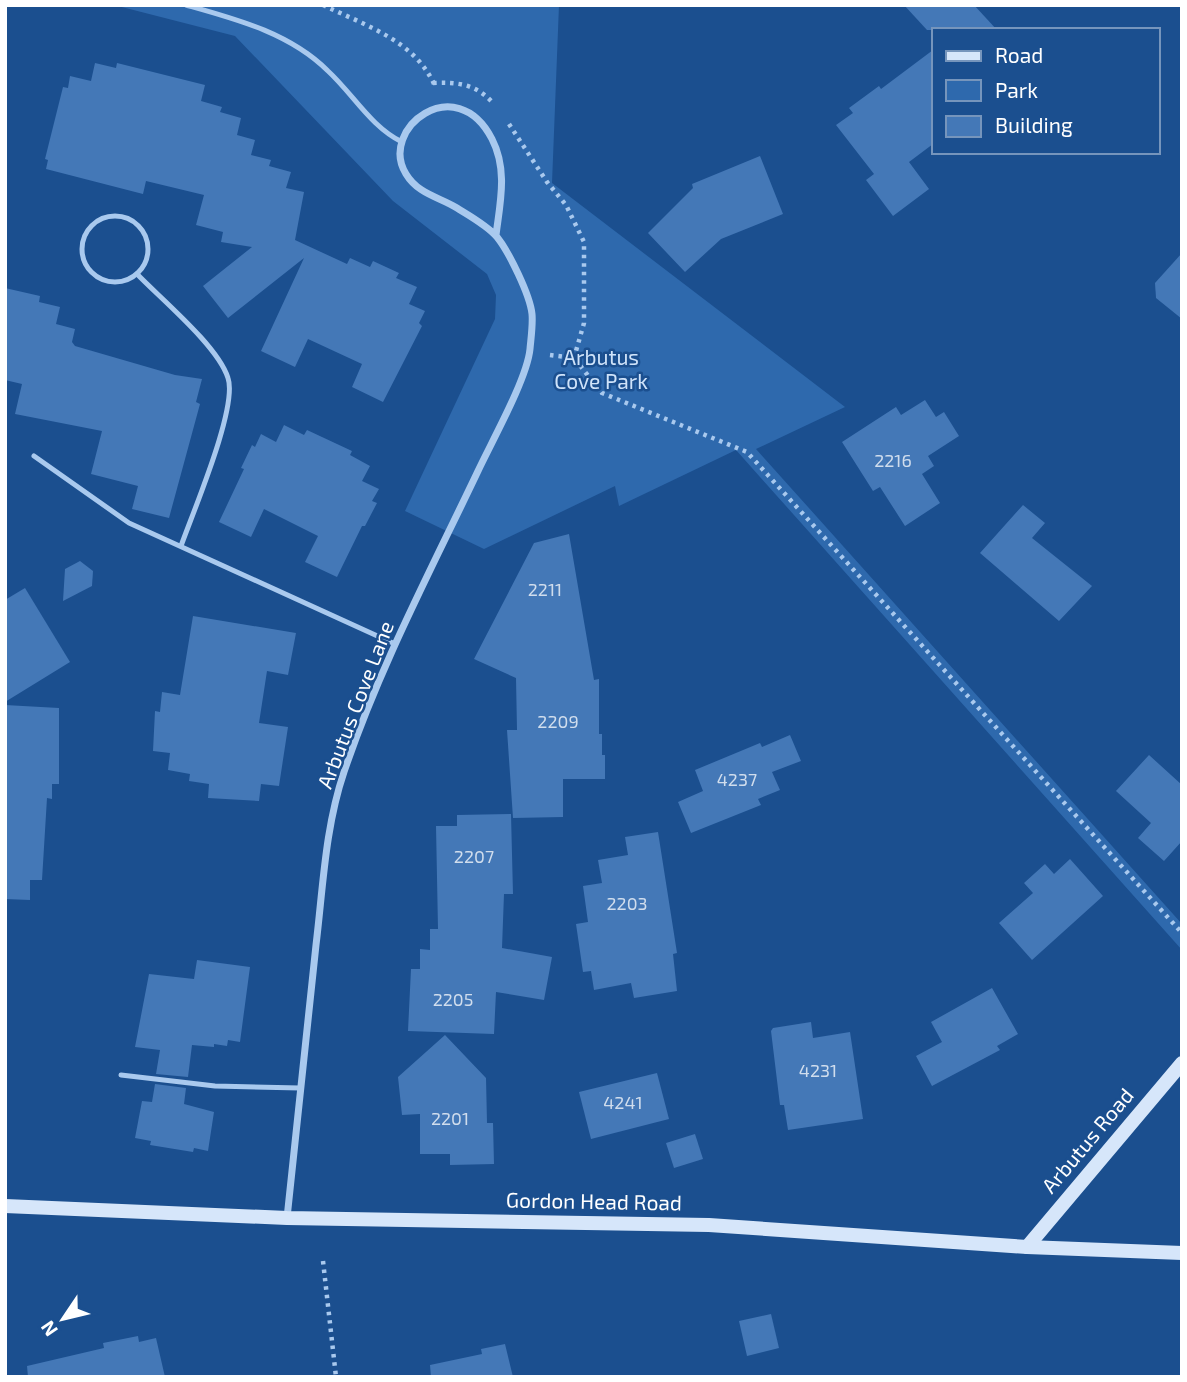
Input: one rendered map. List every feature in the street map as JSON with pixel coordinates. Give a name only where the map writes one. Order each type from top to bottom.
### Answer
[{"type":"main road","name":"Arbutus Road","points":[[1027,1247],[1182,1063]]},
{"type":"main road","name":"Gordon Head Road","points":[[5,1206],[287,1218],[709,1225],[1027,1247],[1182,1252]]},
{"type":"street","points":[[402,142],[418,117],[439,105],[466,110],[486,127],[499,152],[502,178],[496,235]]},
{"type":"street","name":"Arbutus Cove Lane","points":[[287,1218],[326,854],[343,775],[395,644],[509,407],[530,353],[532,312],[513,266],[496,235],[454,206],[423,192],[406,174],[400,157],[402,142]]},
{"type":"lane","points":[[186,5],[270,32],[301,49],[327,69],[388,135],[402,142]]},
{"type":"lane","points":[[109,216],[130,219],[138,226],[145,234],[148,256],[137,274],[117,283],[95,277],[82,258],[81,247],[90,226],[109,216]]},
{"type":"lane","points":[[137,274],[215,354],[229,379],[229,406],[181,546]]},
{"type":"lane","points":[[34,456],[129,523],[395,644]]},
{"type":"lane","points":[[121,1075],[215,1086],[300,1088]]},
{"type":"path","points":[[323,5],[406,48],[425,67],[439,105]]},
{"type":"path","points":[[433,83],[456,82],[477,88],[497,109]]},
{"type":"path","points":[[505,118],[547,182],[566,205],[583,242],[584,323],[574,358]]},
{"type":"path","points":[[530,353],[574,358],[602,393],[747,452],[1182,933]]},
{"type":"path","points":[[323,1261],[336,1377]]},
{"type":"green space","name":"Arbutus Cove Park","points":[[114,5],[559,5],[552,183],[845,407],[756,449],[1182,924],[1182,950],[736,450],[619,506],[615,486],[484,549],[405,511],[495,319],[496,295],[487,274],[393,201],[235,36]]},
{"type":"building","points":[[904,5],[974,5],[995,28],[932,28],[927,30]]},
{"type":"building","points":[[932,51],[932,145],[909,162],[929,189],[893,216],[866,180],[874,174],[836,125],[853,113],[849,108],[879,86],[881,89]]},
{"type":"building","points":[[95,63],[116,68],[117,63],[205,85],[201,101],[222,107],[220,112],[241,118],[237,135],[255,140],[251,155],[271,160],[269,166],[291,172],[286,188],[304,192],[295,240],[347,264],[350,258],[370,267],[373,261],[399,273],[396,278],[417,287],[409,304],[425,311],[419,323],[422,326],[383,402],[352,387],[362,364],[308,339],[295,367],[261,351],[304,258],[228,318],[203,286],[252,247],[221,242],[223,232],[196,225],[204,195],[146,181],[143,194],[46,169],[48,160],[45,159],[63,87],[68,88],[70,76],[91,81]]},
{"type":"building","points":[[760,156],[783,214],[721,239],[685,272],[648,233],[693,188],[692,184]]},
{"type":"building","points":[[1182,253],[1182,319],[1156,298],[1155,283]]},
{"type":"building","points":[[5,288],[40,296],[39,302],[60,307],[56,324],[75,329],[72,342],[75,346],[175,375],[202,379],[196,402],[200,404],[169,518],[132,509],[138,486],[91,474],[102,431],[15,414],[22,384],[5,380]]},
{"type":"building","points":[[925,400],[936,417],[944,412],[959,436],[928,456],[934,466],[922,474],[940,503],[905,526],[880,487],[873,491],[842,442],[896,407],[901,415]]},
{"type":"building","points":[[284,425],[304,435],[307,430],[352,451],[350,455],[370,466],[362,481],[379,489],[372,501],[377,503],[365,526],[362,526],[337,577],[305,562],[318,536],[264,509],[251,537],[219,522],[244,469],[241,468],[252,445],[255,447],[261,434],[276,442]]},
{"type":"building","points":[[1023,505],[1045,523],[1032,538],[1092,586],[1059,621],[980,553]]},
{"type":"building","points":[[569,534],[594,680],[599,679],[599,734],[602,734],[602,755],[605,755],[605,779],[563,779],[563,817],[513,818],[507,730],[517,730],[516,678],[474,659],[534,543]]},
{"type":"building","points":[[80,561],[93,571],[92,586],[63,601],[65,569]]},
{"type":"building","points":[[25,588],[70,662],[5,702],[5,600]]},
{"type":"building","points":[[193,616],[296,633],[288,675],[267,671],[259,723],[288,727],[279,786],[261,784],[259,801],[208,798],[209,784],[189,781],[190,774],[168,770],[170,753],[153,751],[155,711],[160,712],[162,692],[180,695]]},
{"type":"building","points":[[5,705],[59,708],[59,784],[52,784],[52,799],[47,798],[42,880],[30,880],[30,900],[5,899]]},
{"type":"building","points":[[790,735],[801,761],[772,772],[780,790],[758,799],[761,805],[691,833],[678,802],[703,791],[695,770],[760,743],[762,747]]},
{"type":"building","points":[[1149,755],[1182,785],[1182,841],[1164,861],[1138,838],[1151,823],[1116,791]]},
{"type":"building","points":[[511,814],[513,894],[504,894],[502,948],[552,957],[544,1000],[496,992],[494,1034],[408,1031],[411,969],[420,969],[420,949],[430,950],[430,929],[438,929],[436,826],[457,826],[457,815]]},
{"type":"building","points":[[658,832],[677,953],[673,954],[677,991],[634,998],[631,983],[594,990],[591,971],[583,972],[576,924],[588,922],[583,886],[602,883],[598,860],[628,855],[625,837]]},
{"type":"building","points":[[1070,859],[1103,896],[1032,960],[999,923],[1033,893],[1024,883],[1045,864],[1054,874]]},
{"type":"building","points":[[197,960],[250,967],[240,1042],[228,1040],[227,1046],[214,1044],[214,1047],[192,1045],[188,1077],[156,1074],[160,1050],[135,1047],[149,974],[194,979]]},
{"type":"building","points":[[992,988],[1018,1034],[997,1046],[1000,1050],[932,1086],[916,1056],[942,1042],[931,1022]]},
{"type":"building","points":[[811,1022],[813,1038],[850,1032],[863,1119],[788,1130],[784,1105],[780,1105],[771,1031],[773,1028]]},
{"type":"building","points":[[445,1035],[486,1078],[487,1123],[493,1123],[494,1164],[450,1165],[450,1154],[420,1154],[420,1114],[402,1115],[398,1077]]},
{"type":"building","points":[[657,1073],[669,1119],[591,1139],[579,1092]]},
{"type":"building","points":[[155,1084],[186,1088],[184,1104],[214,1112],[208,1151],[194,1148],[193,1152],[150,1145],[151,1141],[135,1138],[142,1101],[152,1102]]},
{"type":"building","points":[[695,1134],[703,1159],[674,1168],[666,1143]]},
{"type":"building","points":[[771,1314],[779,1348],[747,1356],[739,1321]]},
{"type":"building","points":[[138,1336],[139,1342],[156,1338],[165,1377],[28,1377],[27,1366],[104,1348],[103,1343]]},
{"type":"building","points":[[505,1344],[513,1377],[431,1377],[430,1365],[482,1354],[481,1349]]}]
